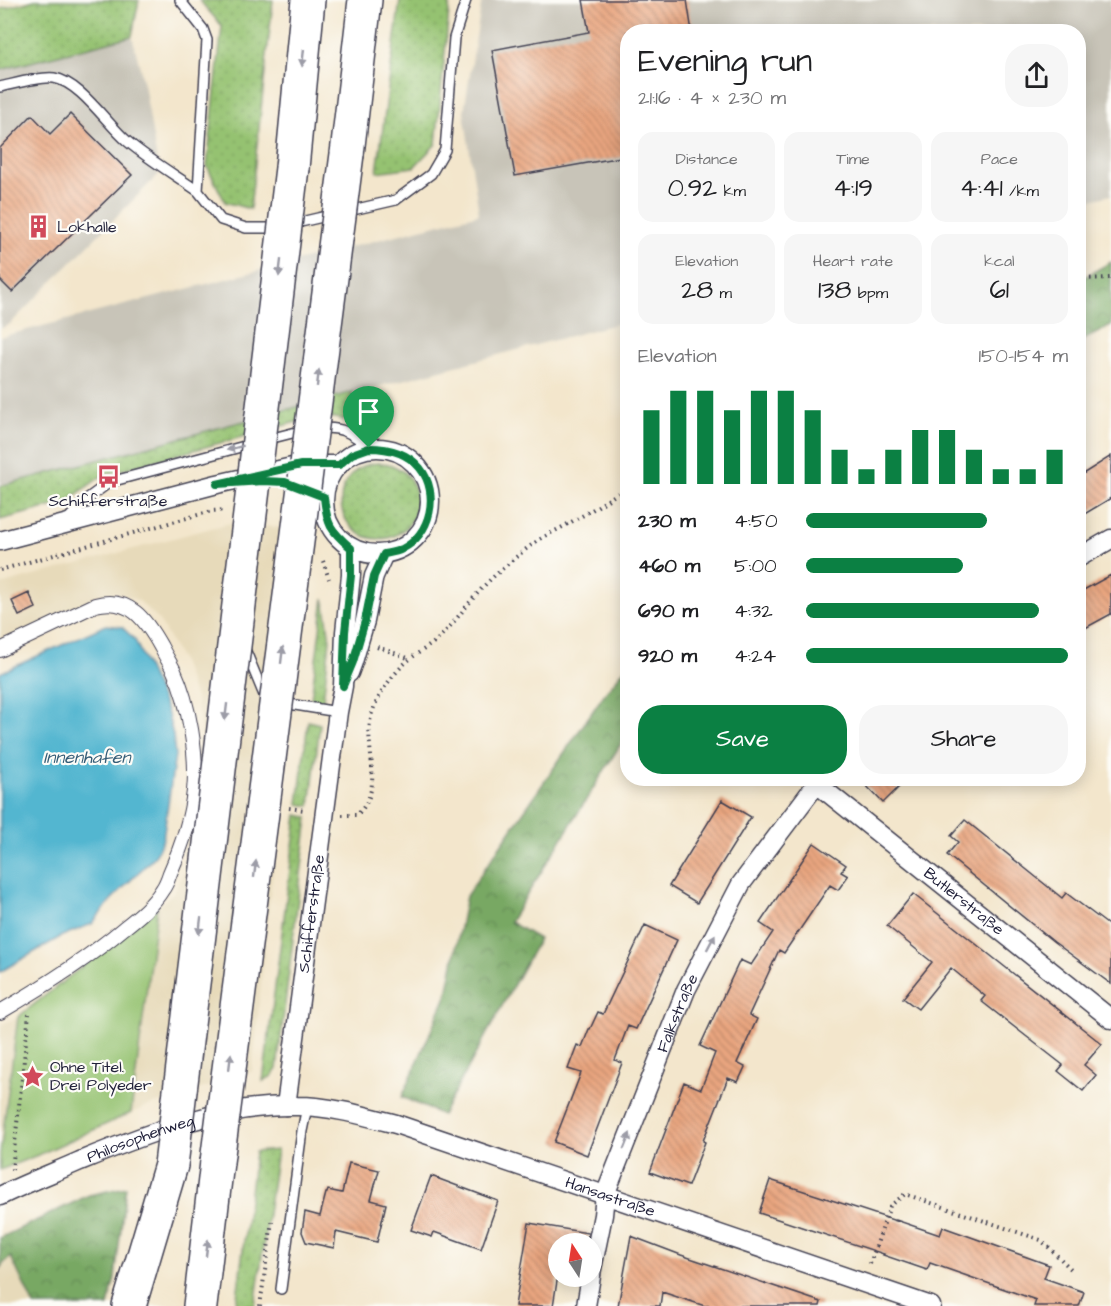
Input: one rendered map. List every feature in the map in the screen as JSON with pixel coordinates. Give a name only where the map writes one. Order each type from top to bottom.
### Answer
[{"type":"highway","points":[[152,1306],[292,168],[309,0]]},
{"type":"highway","points":[[200,1306],[365,0]]},
{"type":"highway","points":[[129,1306],[171,1165]]},
{"type":"street","points":[[369,448],[385,448],[403,454],[420,468],[429,486],[431,506],[425,526],[413,542],[401,550],[384,554],[367,554],[351,548],[334,534],[326,516],[324,497],[328,480],[339,465],[352,454],[369,448]]},
{"type":"street","points":[[0,541],[217,484],[301,465],[339,465]]},
{"type":"street","points":[[217,484],[285,482],[324,497]]},
{"type":"street","points":[[1086,553],[1111,539]]},
{"type":"street","name":"Schifferstraße","points":[[286,1106],[343,686],[351,548]]},
{"type":"street","name":"Schifferstraße","points":[[343,686],[365,621],[374,576],[384,554]]},
{"type":"street","points":[[0,650],[95,605],[116,603],[127,606],[149,626],[174,671],[186,703],[194,754],[194,791],[186,831],[163,889],[143,912],[101,947],[0,1012]]},
{"type":"street","name":"Falkstraße","points":[[599,1233],[605,1195],[686,990],[741,884],[815,786]]},
{"type":"street","name":"Butlerstraße","points":[[825,786],[1111,1019]]},
{"type":"street","name":"Hansastraße","points":[[286,1106],[345,1112],[396,1124],[931,1306]]},
{"type":"street","name":"Philosophenweg","points":[[0,1196],[127,1142],[202,1118],[286,1106]]},
{"type":"street","name":"Falkstraße","points":[[586,1306],[589,1287]]},
{"type":"lane","points":[[180,0],[203,29],[207,40],[198,191]]},
{"type":"lane","points":[[0,87],[54,78],[68,83],[79,91],[127,141],[198,191],[221,220],[246,228],[274,228],[396,200],[431,174],[445,150],[454,38],[466,0]]},
{"type":"lane","points":[[63,523],[88,498],[110,482],[302,431],[328,428],[343,430],[356,436],[369,448]]},
{"type":"lane","points":[[230,598],[229,608],[266,700],[338,712]]},
{"type":"lane","points":[[281,1289],[307,1107]]},
{"type":"path","points":[[1086,279],[1111,278]]},
{"type":"path","points":[[326,813],[357,815],[368,801],[373,768],[369,729],[373,710],[394,675],[410,659],[441,636],[490,580],[534,544],[620,492]]},
{"type":"path","points":[[0,570],[212,511],[233,509]]},
{"type":"path","points":[[321,555],[330,584]]},
{"type":"path","points":[[371,645],[410,659]]},
{"type":"path","points":[[18,1187],[12,1171],[29,1014],[20,1000]]},
{"type":"path","points":[[870,1264],[890,1206],[905,1194],[1041,1240],[1072,1270]]},
{"type":"shaded area","points":[[482,0],[1111,0],[1111,195],[1086,201],[1086,24],[620,24],[620,323],[0,486],[0,337],[479,214],[464,112]]},
{"type":"shaded area","points":[[132,36],[144,84],[159,174],[10,324],[0,329],[0,70]]},
{"type":"shaded area","points":[[226,524],[291,528],[290,703],[252,1072],[145,1107],[0,1170],[0,1025],[18,1017],[157,908],[174,892],[197,836],[205,752],[196,701],[183,664],[159,620],[139,601],[115,592],[113,598],[0,644],[0,585]]},
{"type":"shaded area","points":[[11,1256],[34,1306],[0,1306],[0,1268]]},
{"type":"green space","points":[[35,0],[139,0],[132,36],[0,70],[0,9]]},
{"type":"green space","points":[[199,0],[273,0],[250,209],[225,202],[207,166],[222,26]]},
{"type":"green space","points":[[400,0],[450,0],[436,144],[414,167],[377,172]]},
{"type":"green space","points":[[1111,262],[1111,326],[1086,338],[1086,276]]},
{"type":"green space","points":[[353,392],[345,420],[330,417],[304,420],[103,475],[65,503],[0,520],[0,486]]},
{"type":"green space","points":[[372,463],[386,463],[400,469],[411,480],[417,494],[414,516],[406,528],[386,539],[372,539],[358,533],[347,522],[341,508],[341,494],[347,480],[358,469]]},
{"type":"green space","points":[[324,598],[330,640],[323,701],[311,699]]},
{"type":"green space","points":[[620,675],[620,745],[510,922],[539,939],[442,1115],[402,1097],[447,994],[466,896],[603,696]]},
{"type":"green space","points":[[308,721],[320,724],[310,806],[298,804]]},
{"type":"green space","points":[[297,815],[308,817],[277,1069],[272,1076],[263,1081]]},
{"type":"green space","points":[[157,908],[131,1113],[0,1170],[0,1154],[18,1017]]},
{"type":"green space","points":[[277,1150],[255,1306],[236,1306],[255,1152]]},
{"type":"green space","points":[[126,1187],[115,1278],[108,1306],[34,1306],[11,1257],[0,1268],[0,1238],[89,1195]]},
{"type":"water","name":"Innenhafen","points":[[106,625],[122,627],[135,640],[167,711],[175,755],[163,839],[155,856],[112,899],[92,924],[62,936],[0,972],[0,673]]},
{"type":"building","points":[[583,0],[687,0],[691,24],[620,24],[620,157],[515,176],[492,50],[589,32]]},
{"type":"building","name":"Lokhalle","points":[[70,114],[132,175],[12,292],[0,280],[0,148],[32,115],[50,134]]},
{"type":"building","points":[[1111,456],[1111,498],[1086,513],[1086,472]]},
{"type":"building","points":[[1111,575],[1111,614],[1086,628],[1086,589]]},
{"type":"building","points":[[29,593],[36,608],[19,616],[12,601]]},
{"type":"building","points":[[867,786],[900,786],[883,803]]},
{"type":"building","points":[[722,800],[751,817],[697,903],[669,886]]},
{"type":"building","points":[[965,820],[1062,898],[1066,893],[1111,927],[1111,984],[1054,942],[947,855],[958,842],[951,836]]},
{"type":"building","points":[[814,843],[846,865],[841,872],[848,876],[838,890],[830,885],[784,953],[779,950],[749,1015],[757,1019],[737,1063],[745,1067],[738,1082],[728,1078],[688,1186],[650,1172],[684,1082],[701,1089],[715,1053],[700,1046],[740,960],[751,965],[773,932],[760,923]]},
{"type":"building","points":[[913,894],[1102,1044],[1084,1065],[1096,1075],[1083,1091],[1058,1071],[1063,1065],[981,1001],[985,996],[951,968],[918,1009],[903,998],[932,962],[887,926]]},
{"type":"building","points":[[645,925],[677,940],[636,1029],[628,1026],[615,1060],[622,1063],[587,1155],[554,1142],[581,1073],[568,1069],[577,1045],[582,1047],[598,1012],[603,1014]]},
{"type":"building","points":[[349,1163],[379,1170],[371,1200],[386,1204],[377,1242],[336,1232],[334,1248],[306,1242],[302,1232],[305,1212],[320,1216],[328,1190],[342,1193]]},
{"type":"building","points":[[431,1176],[498,1201],[481,1249],[434,1232],[432,1237],[411,1230]]},
{"type":"building","points":[[770,1180],[940,1235],[943,1227],[1049,1265],[1044,1278],[1084,1292],[1079,1306],[1034,1306],[1036,1300],[930,1263],[927,1270],[759,1213]]},
{"type":"building","points":[[529,1223],[588,1233],[548,1233],[548,1287],[556,1287],[553,1306],[515,1306]]},
{"type":"building","points":[[631,1236],[821,1302],[820,1306],[705,1306],[662,1292],[660,1306],[618,1306]]},
{"type":"place","name":"Lokhalle","points":[[39,227]]},
{"type":"place","name":"Schifferstraße","points":[[108,476]]},
{"type":"place","name":"Ohne Titel. Drei Polyeder","points":[[32,1076]]},
{"type":"route","points":[[369,448],[385,448],[403,454],[420,468],[429,486],[431,506],[425,526],[413,542],[401,550],[384,554],[374,576],[365,621],[343,686],[351,548],[334,534],[326,516],[324,497],[285,482],[217,484],[301,465],[339,465],[352,454],[369,448]]}]
